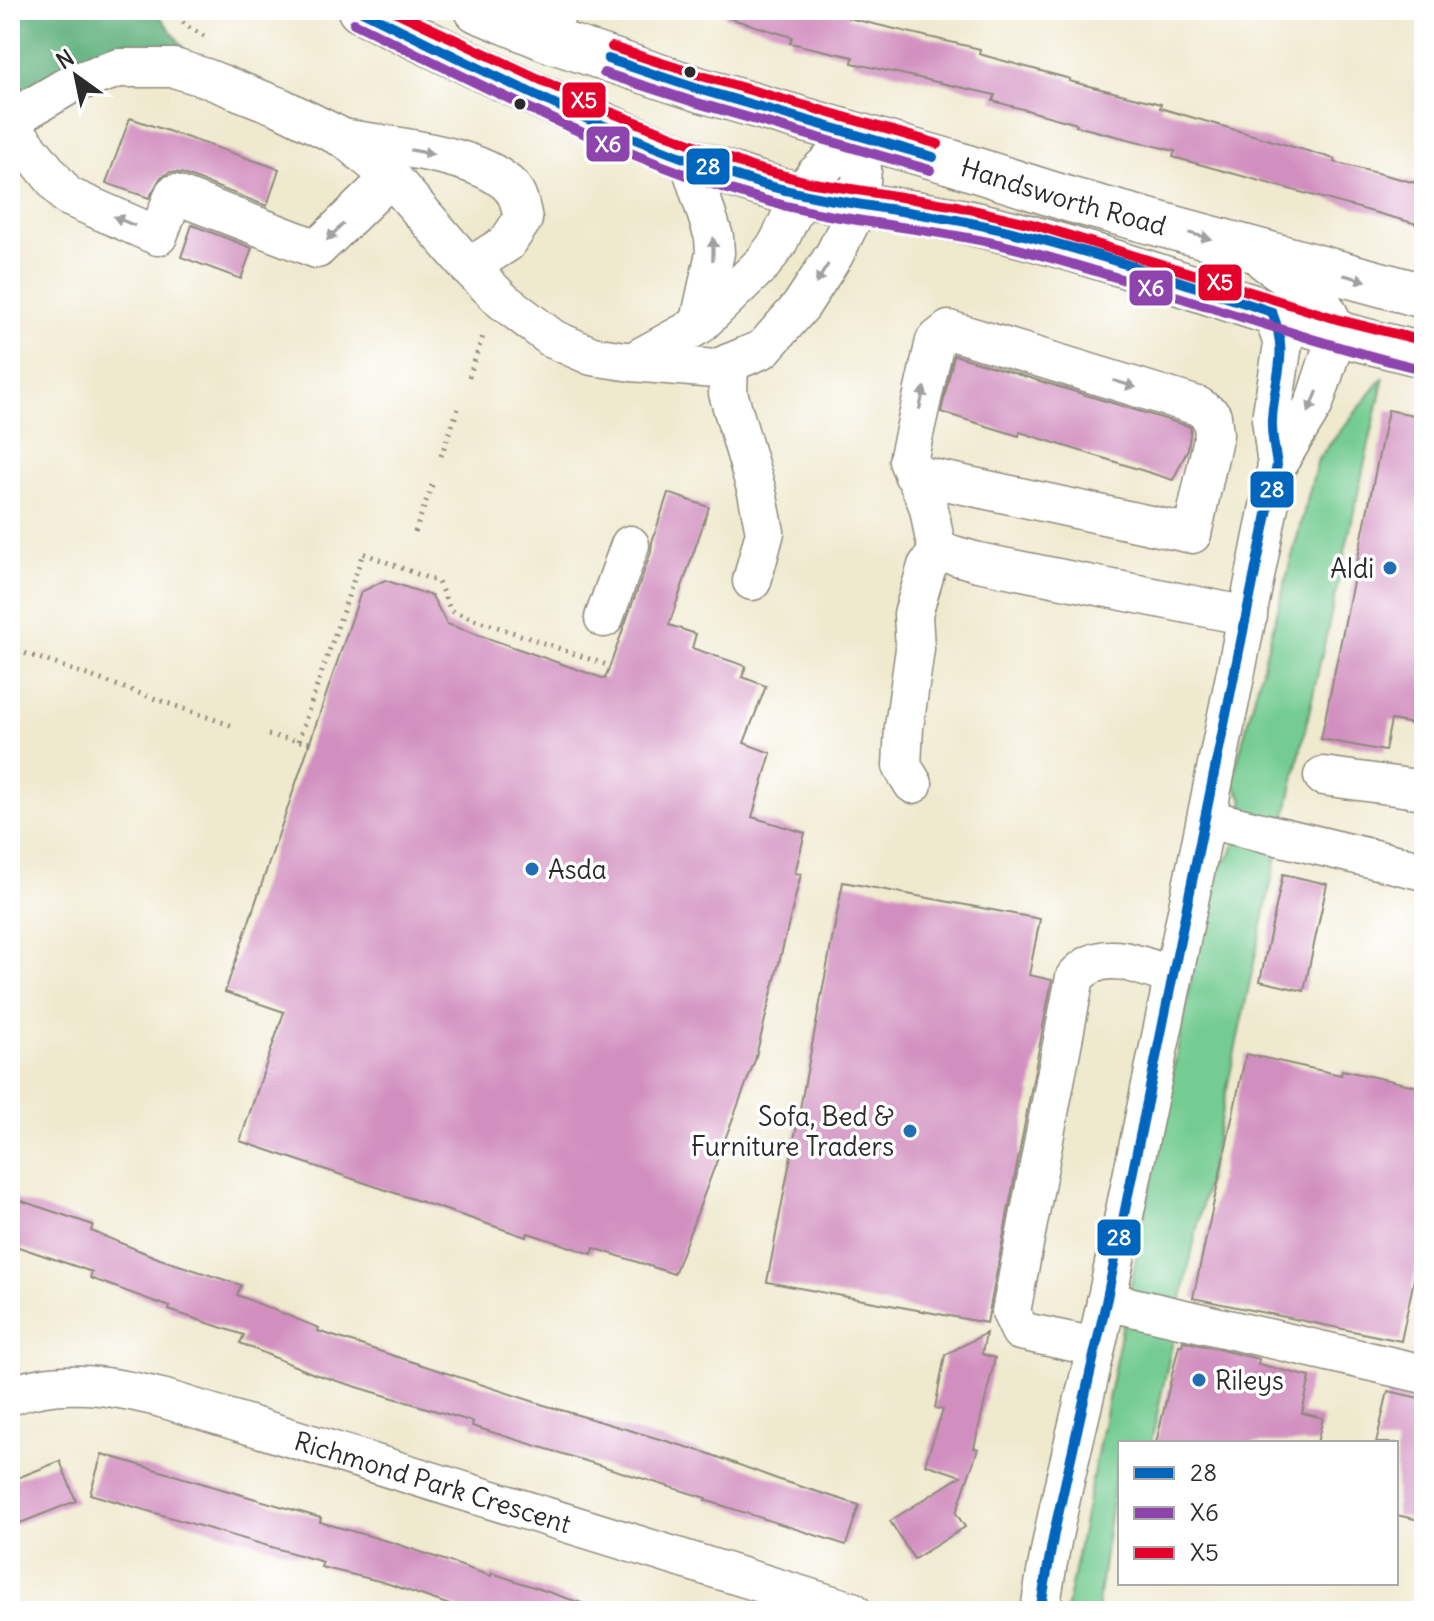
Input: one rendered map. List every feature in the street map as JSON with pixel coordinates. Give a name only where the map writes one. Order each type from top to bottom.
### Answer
[{"type":"main road","name":"Handsworth Road","points":[[360,10],[530,93],[689,160],[751,181],[859,205],[981,225],[1090,253],[1337,333],[1424,355]]},
{"type":"main road","name":"Handsworth Road","points":[[477,10],[552,25],[698,89],[1071,200],[1424,296]]},
{"type":"street","points":[[391,177],[317,249],[174,194],[158,236],[67,196],[10,122],[71,84],[119,68],[174,68],[280,107],[345,139],[391,177],[469,267],[503,301],[553,339],[592,356],[715,369],[763,349],[801,306],[834,255],[859,205],[862,169],[856,136]]},
{"type":"street","points":[[632,362],[699,325],[763,263],[778,243],[802,193],[815,175],[856,136]]},
{"type":"street","points":[[345,139],[456,158],[501,178],[516,195],[523,219],[507,243],[469,267]]},
{"type":"street","points":[[689,160],[714,237],[715,253],[699,325]]},
{"type":"street","points":[[1253,251],[1271,267],[1299,281],[1322,300],[1337,333],[1314,404],[1277,465]]},
{"type":"street","points":[[1040,1611],[1046,1566],[1106,1301],[1277,465],[1271,419],[1283,344],[1272,312]]},
{"type":"street","points":[[913,474],[1192,534],[1214,434],[1212,416],[1198,406],[949,330],[935,341],[908,461],[913,474],[930,512],[932,535],[939,551]]},
{"type":"street","points":[[729,363],[728,393],[757,492],[765,532],[752,581]]},
{"type":"street","points":[[604,618],[630,545]]},
{"type":"street","points":[[939,551],[978,562],[1248,616]]},
{"type":"street","points":[[913,784],[902,766],[915,649],[913,614],[927,566],[939,551]]},
{"type":"street","points":[[1323,776],[1424,790]]},
{"type":"street","points":[[1207,819],[1424,871]]},
{"type":"street","points":[[1096,1347],[1020,1331],[1011,1312],[1075,977],[1087,964],[1103,960],[1120,960],[1173,976]]},
{"type":"street","points":[[1106,1301],[1424,1374]]},
{"type":"street","name":"Richmond Park Crescent","points":[[10,1396],[60,1385],[112,1386],[165,1399],[852,1611]]},
{"type":"path","points":[[172,10],[185,25],[216,43]]},
{"type":"path","points":[[469,377],[486,329]]},
{"type":"path","points":[[441,456],[459,406]]},
{"type":"path","points":[[415,532],[432,485]]},
{"type":"path","points":[[298,741],[363,553],[438,582],[451,611],[610,666]]},
{"type":"path","points":[[10,648],[233,726]]},
{"type":"path","points":[[268,735],[310,743]]},
{"type":"green space","points":[[10,10],[155,10],[184,48],[137,47],[10,97]]},
{"type":"green space","points":[[1384,377],[1274,869],[1151,1441],[1118,1441],[1097,1611],[1066,1611],[1212,875],[1232,854],[1244,800],[1232,781],[1318,459]]},
{"type":"building","points":[[726,10],[849,10],[848,18],[980,49],[979,54],[1161,104],[1160,108],[1335,159],[1334,162],[1424,185],[1424,226],[1173,157],[1175,151],[993,101],[995,95],[852,63],[853,57],[790,43],[792,37],[725,17]]},
{"type":"building","points":[[130,118],[279,169],[267,206],[181,173],[170,172],[161,177],[149,198],[106,183]]},
{"type":"building","points":[[192,225],[252,248],[241,279],[181,257]]},
{"type":"building","points":[[954,355],[1188,426],[1191,428],[1188,449],[1173,480],[1020,432],[1019,436],[941,412]]},
{"type":"building","name":"Aldi","points":[[1388,410],[1424,417],[1424,726],[1391,720],[1385,751],[1321,739]]},
{"type":"building","name":"Asda","points":[[668,493],[709,507],[669,625],[696,634],[692,648],[746,666],[742,677],[766,686],[744,743],[771,753],[752,817],[805,833],[795,873],[801,874],[755,1060],[674,1274],[594,1248],[592,1254],[528,1233],[526,1237],[240,1141],[284,1012],[225,992],[361,592],[385,580],[432,596],[447,624],[605,679],[651,552]]},
{"type":"building","points":[[1283,874],[1327,884],[1304,991],[1260,981]]},
{"type":"building","name":"Sofa, Bed & Furniture Traders","points":[[843,882],[1040,919],[1029,975],[1052,980],[987,1323],[767,1282]]},
{"type":"building","points":[[1246,1054],[1341,1075],[1342,1070],[1424,1088],[1424,1232],[1401,1341],[1193,1298]]},
{"type":"building","points":[[10,1197],[93,1225],[91,1231],[160,1259],[241,1285],[237,1295],[319,1328],[318,1331],[544,1405],[707,1453],[859,1505],[846,1545],[472,1426],[473,1422],[314,1374],[240,1343],[244,1335],[169,1310],[170,1307],[90,1278],[92,1272],[10,1244]]},
{"type":"building","points":[[986,1333],[982,1354],[995,1358],[974,1448],[978,1449],[956,1513],[965,1527],[914,1559],[890,1521],[961,1476],[925,1464],[943,1410],[935,1408],[945,1355]]},
{"type":"building","points":[[1183,1341],[1259,1359],[1258,1364],[1310,1377],[1302,1413],[1323,1418],[1317,1441],[1156,1441],[1179,1345],[1182,1346]]},
{"type":"building","points":[[1388,1391],[1424,1399],[1424,1521],[1398,1515],[1398,1441],[1376,1441]]},
{"type":"building","points":[[102,1454],[321,1518],[320,1522],[491,1576],[492,1573],[590,1606],[589,1611],[467,1611],[383,1582],[321,1567],[323,1562],[90,1494]]},
{"type":"building","points":[[60,1461],[76,1501],[10,1527],[10,1481]]},
{"type":"transit line","name":"28","points":[[360,10],[603,126],[755,182],[811,196],[1018,233],[1272,312],[1280,342],[1280,366],[1272,420],[1277,465],[1040,1611]]},
{"type":"transit line","name":"X5","points":[[392,10],[605,110],[751,167],[808,182],[957,206],[1032,224],[1340,320],[1424,341]]},
{"type":"transit line","name":"X6","points":[[354,23],[558,122],[717,185],[802,210],[1026,251],[1321,342],[1421,369]]},
{"type":"transit line","name":"X5","points":[[612,47],[938,144]]},
{"type":"transit line","name":"28","points":[[608,59],[698,89],[933,157]]},
{"type":"transit line","name":"X6","points":[[604,73],[930,170]]},
{"type":"place","name":"Aldi","points":[[1390,568]]},
{"type":"place","name":"Asda","points":[[532,869]]},
{"type":"place","name":"Sofa, Bed & Furniture Traders","points":[[910,1131]]},
{"type":"place","name":"Rileys","points":[[1199,1380]]}]
